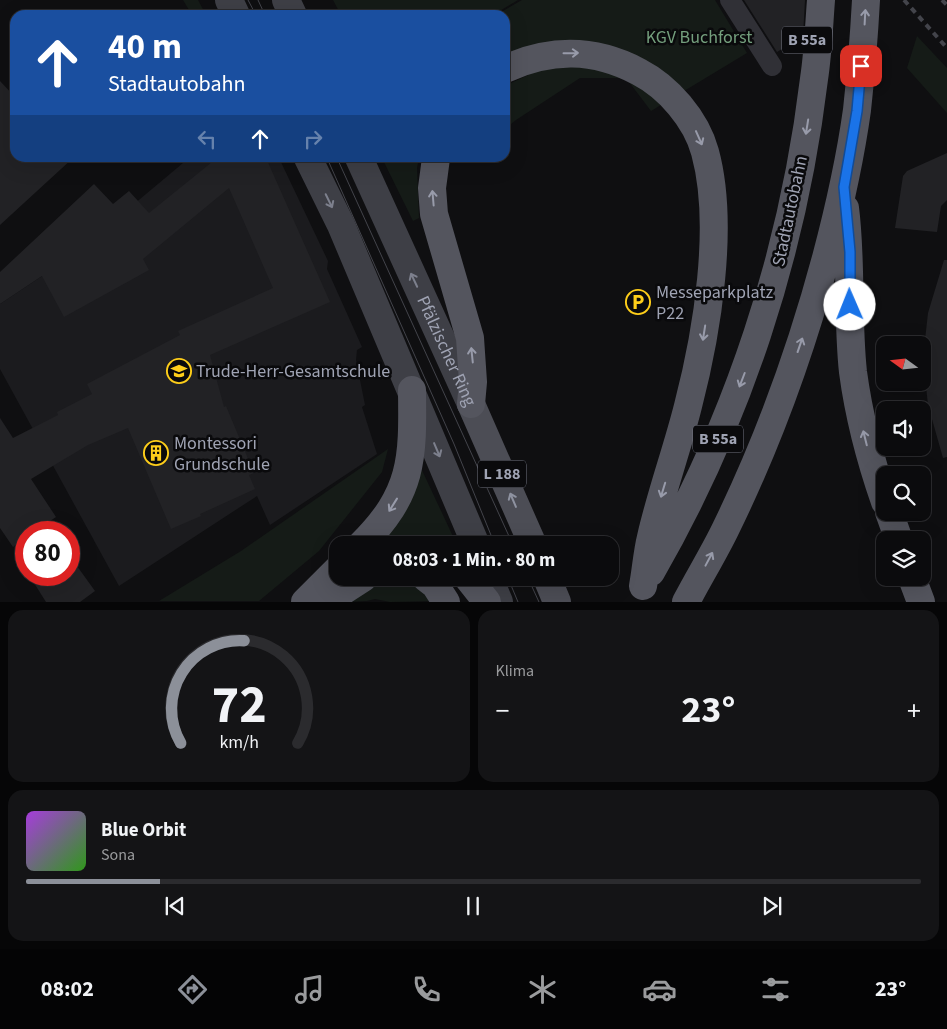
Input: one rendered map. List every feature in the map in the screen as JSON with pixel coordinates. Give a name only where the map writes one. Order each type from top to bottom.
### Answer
[{"type":"highway","name":"B 55a","points":[[803,0],[802,16],[814,79]]},
{"type":"highway","name":"Stadtautobahn","points":[[638,594],[670,539],[699,482],[724,426],[748,364],[774,284],[798,182],[814,79],[821,0]]},
{"type":"highway","name":"B 55a","points":[[686,602],[725,529],[757,460],[784,391],[812,310],[844,187],[857,111],[866,0]]},
{"type":"highway","points":[[514,65],[556,53],[580,53],[607,58],[629,66],[668,93],[682,109],[696,130],[704,150],[711,182],[713,223],[710,287],[705,328],[688,406],[650,539],[638,594]]},
{"type":"highway","points":[[435,162],[432,188],[434,214],[470,338],[473,382],[471,404]]},
{"type":"highway","points":[[844,187],[848,233],[853,371],[863,428],[876,474]]},
{"type":"highway","points":[[369,536],[383,521],[396,502],[406,477],[412,442],[412,390]]},
{"type":"highway","points":[[305,602],[329,577]]},
{"type":"highway","points":[[324,602],[339,586]]},
{"type":"highway","points":[[324,602],[350,586]]},
{"type":"highway","points":[[436,586],[446,602]]},
{"type":"highway","points":[[474,586],[487,602]]},
{"type":"highway","points":[[915,586],[921,602]]},
{"type":"main road","name":"L 188","points":[[310,162],[341,225],[472,536]]},
{"type":"main road","name":"Pfälzischer Ring","points":[[362,162],[529,536]]},
{"type":"main road","points":[[492,586],[499,602]]},
{"type":"main road","points":[[550,586],[557,602]]},
{"type":"street","points":[[730,0],[772,66]]},
{"type":"shaded area","name":"Trude-Herr-Gesamtschule","points":[[184,162],[281,162],[328,261],[327,269],[362,347],[357,350],[356,360],[365,405],[362,407],[377,454],[270,525],[257,496],[119,586],[0,369],[0,304],[72,256]]},
{"type":"green space","points":[[183,0],[198,0],[203,10],[189,10]]},
{"type":"green space","points":[[333,0],[518,0],[501,10],[338,10]]},
{"type":"green space","name":"KGV Buchforst","points":[[522,0],[715,0],[747,53],[651,111],[626,78],[580,78],[510,125],[510,84],[528,75],[510,62],[510,10],[505,10]]},
{"type":"green space","points":[[917,36],[947,68],[947,113],[907,68]]},
{"type":"green space","points":[[384,162],[418,162],[419,218],[413,221]]},
{"type":"green space","points":[[388,449],[382,472],[331,536],[329,536],[319,551],[259,601],[159,601],[241,551]]},
{"type":"green space","points":[[420,466],[453,536],[379,536]]},
{"type":"green space","points":[[365,586],[422,586],[436,601],[390,602],[375,599],[343,602]]},
{"type":"building","points":[[744,0],[805,0],[803,36],[777,52]]},
{"type":"building","points":[[0,81],[10,92],[10,162],[69,162],[0,225]]},
{"type":"building","points":[[947,153],[947,200],[941,206],[937,232],[895,228],[903,176],[907,171]]},
{"type":"building","points":[[212,162],[268,162],[330,302],[210,355],[224,407],[226,406],[254,473],[249,475],[255,489],[171,529],[128,428],[88,445],[31,479],[56,517],[50,521],[15,521],[15,545],[13,547],[0,528],[0,418],[13,438],[58,415],[57,412],[92,394],[87,384],[180,335],[178,331],[273,288],[229,188],[143,259],[149,270],[64,317],[42,276],[0,304],[0,272],[94,184],[113,204],[129,191],[149,213]]},
{"type":"building","points":[[944,260],[947,260],[947,457],[943,458],[931,416],[931,401],[928,401],[927,391],[931,391],[931,336],[925,336],[928,313]]},
{"type":"building","points":[[80,570],[95,591],[80,602],[46,602],[36,586],[80,586]]},
{"type":"tram line","points":[[248,0],[253,10]]},
{"type":"tram line","points":[[258,0],[263,10]]},
{"type":"tram line","points":[[329,162],[454,444],[491,536]]},
{"type":"tram line","points":[[339,162],[509,536]]},
{"type":"tram line","points":[[511,586],[518,602]]},
{"type":"tram line","points":[[532,586],[539,602]]},
{"type":"railway","points":[[904,0],[947,48]]},
{"type":"railway","points":[[942,0],[947,5]]},
{"type":"place","name":"Messeparkplatz P22","points":[[638,302]]},
{"type":"place","name":"Trude-Herr-Gesamtschule","points":[[179,371]]},
{"type":"place","name":"Montessori Grundschule","points":[[156,453]]},
{"type":"route","points":[[850,305],[850,252],[844,187],[857,111],[861,66]]}]
